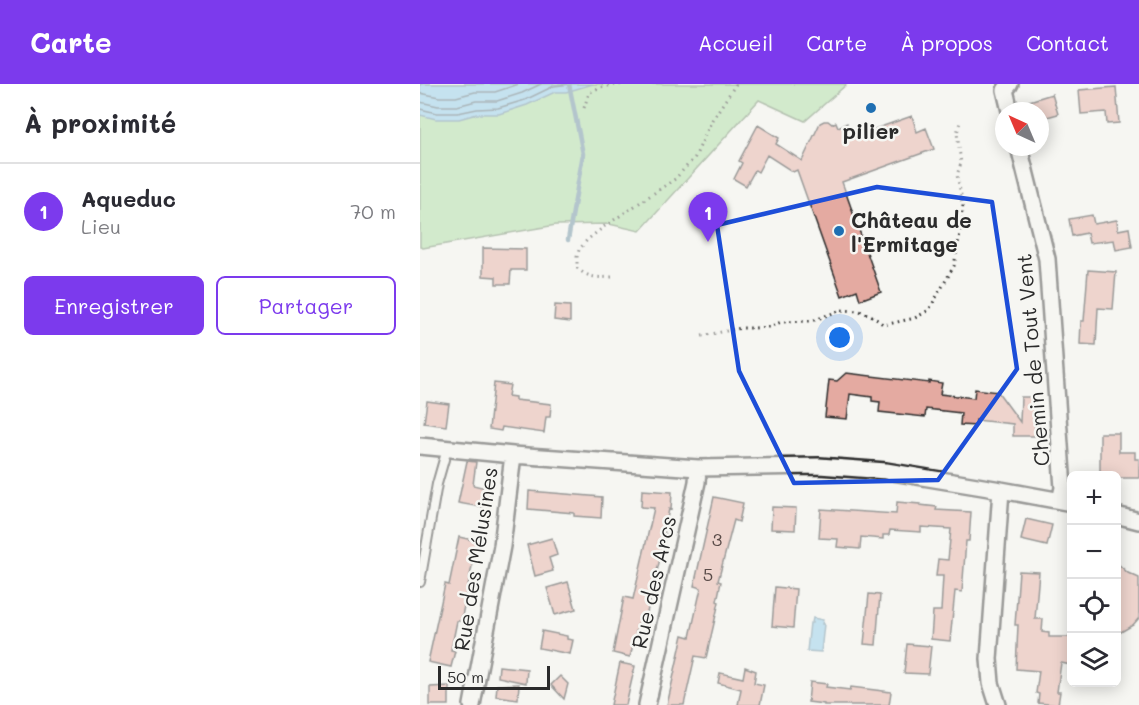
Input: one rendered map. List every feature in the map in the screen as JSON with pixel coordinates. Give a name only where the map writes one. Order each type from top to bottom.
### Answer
[{"type":"street","points":[[1008,102],[1005,90],[1010,84]]},
{"type":"street","name":"Chemin de Tout Vent","points":[[1021,156],[1047,259],[1063,488],[1066,502]]},
{"type":"street","points":[[420,446],[698,468],[830,467],[886,471],[1066,502]]},
{"type":"street","name":"Rue des Mélusines","points":[[472,705],[504,538],[513,455]]},
{"type":"street","name":"Rue des Arcs","points":[[647,705],[697,482],[698,468]]},
{"type":"street","points":[[998,705],[991,683],[989,659],[1001,490]]},
{"type":"street","points":[[1121,516],[1139,521]]},
{"type":"lane","points":[[420,582],[437,484],[447,449]]},
{"type":"path","points":[[584,108],[589,93],[600,87],[625,84]]},
{"type":"path","points":[[612,277],[594,278],[583,273],[577,268],[579,250],[604,226],[675,179],[695,157],[712,120],[736,84]]},
{"type":"path","points":[[702,336],[741,327],[769,327],[781,322],[812,321],[841,310],[860,311],[884,325],[915,318],[929,310],[954,266],[962,222],[963,205],[957,175],[961,164],[957,133],[960,122]]},
{"type":"highlighted area","points":[[877,187],[992,202],[1017,369],[938,480],[794,483],[739,371],[717,225]]},
{"type":"green space","points":[[420,84],[847,84],[805,121],[759,100],[640,231],[609,224],[556,225],[423,248],[420,247]]},
{"type":"water","points":[[420,84],[593,84],[566,92],[555,92],[527,105],[499,114],[477,114],[459,119],[436,119],[420,115]]},
{"type":"water","points":[[813,618],[823,620],[822,624],[824,624],[821,652],[807,651],[810,623]]},
{"type":"building","points":[[1116,87],[1119,123],[1107,124],[1106,112],[1081,114],[1079,90]]},
{"type":"building","points":[[1052,94],[1058,114],[1049,116],[1049,102],[1026,102]]},
{"type":"building","name":"Château de l'Ermitage","points":[[912,116],[917,132],[926,128],[934,149],[842,182],[881,292],[860,300],[857,290],[842,296],[797,170],[793,172],[767,155],[758,172],[755,170],[746,186],[734,179],[742,163],[739,161],[758,125],[779,138],[776,144],[802,161],[820,123],[824,121],[832,124],[836,122],[838,127],[847,123],[852,137]]},
{"type":"building","points":[[1092,215],[1094,224],[1117,220],[1118,230],[1129,228],[1132,247],[1116,250],[1114,240],[1089,243],[1087,233],[1072,236],[1069,219]]},
{"type":"building","points":[[483,248],[526,249],[526,270],[511,270],[510,284],[496,284],[496,277],[483,276]]},
{"type":"building","points":[[1088,270],[1116,272],[1113,309],[1098,308],[1096,345],[1080,344]]},
{"type":"building","points":[[555,305],[570,306],[570,322],[554,320]]},
{"type":"building","points":[[846,373],[942,383],[940,394],[974,398],[975,389],[998,392],[1020,422],[1021,397],[1039,397],[1039,416],[1035,416],[1035,436],[1013,436],[1013,424],[976,420],[976,426],[960,425],[961,413],[926,409],[925,417],[879,412],[880,402],[872,401],[872,397],[850,394],[847,419],[825,417],[829,380],[837,381]]},
{"type":"building","points":[[494,383],[510,385],[508,396],[515,397],[515,400],[551,404],[550,417],[546,417],[544,433],[502,427],[501,431],[489,429]]},
{"type":"building","points":[[427,401],[449,404],[446,426],[424,423]]},
{"type":"building","points":[[1100,433],[1119,433],[1119,452],[1135,452],[1135,459],[1139,459],[1139,478],[1121,478],[1121,471],[1100,471]]},
{"type":"building","points":[[467,461],[476,462],[473,485],[490,489],[486,508],[458,503]]},
{"type":"building","points":[[642,490],[672,492],[671,510],[669,509],[664,533],[666,534],[644,625],[638,624],[630,657],[613,653],[624,597],[633,599],[654,508],[641,507]]},
{"type":"building","points":[[529,491],[602,497],[601,518],[528,509]]},
{"type":"building","points":[[714,497],[743,503],[739,522],[734,520],[718,581],[721,582],[717,601],[719,602],[706,658],[695,656],[684,705],[667,705],[683,635],[690,637],[701,588],[694,586]]},
{"type":"building","points":[[897,502],[937,507],[936,510],[971,512],[962,592],[955,591],[950,641],[931,639],[933,611],[941,611],[943,576],[936,576],[938,559],[948,560],[951,529],[921,527],[921,532],[890,530],[889,535],[883,535],[883,539],[861,537],[860,549],[837,547],[838,539],[819,538],[821,509],[896,514]]},
{"type":"building","points":[[772,507],[796,508],[795,530],[771,529]]},
{"type":"building","points":[[1026,519],[1052,525],[1047,546],[1021,540]]},
{"type":"building","points":[[459,537],[477,541],[461,621],[457,621],[451,650],[455,651],[451,667],[428,662],[445,584],[449,585]]},
{"type":"building","points":[[552,538],[557,555],[549,558],[553,571],[535,576],[527,545]]},
{"type":"building","points":[[1121,567],[1139,578],[1139,618],[1133,625],[1121,632]]},
{"type":"building","points":[[1019,571],[1039,572],[1035,619],[1043,619],[1042,632],[1049,633],[1049,637],[1067,637],[1067,664],[1061,663],[1057,692],[1060,692],[1058,705],[1038,703],[1039,694],[1036,693],[1039,671],[1016,669],[1018,625],[1015,625]]},
{"type":"building","points":[[568,582],[576,609],[555,615],[547,588]]},
{"type":"building","points":[[775,587],[796,589],[793,628],[772,626]]},
{"type":"building","points":[[869,594],[880,595],[876,645],[864,644]]},
{"type":"building","points":[[542,631],[567,636],[567,639],[573,640],[570,654],[539,648]]},
{"type":"building","points":[[907,644],[931,646],[928,674],[904,673]]},
{"type":"building","points":[[620,663],[635,666],[626,705],[611,705]]},
{"type":"building","points":[[499,666],[527,669],[526,683],[498,677]]},
{"type":"building","points":[[745,667],[756,671],[754,683],[764,685],[760,705],[738,705],[741,689],[718,683],[720,673],[743,678]]},
{"type":"building","points":[[560,676],[568,684],[564,699],[551,685]]},
{"type":"building","points":[[810,682],[850,690],[851,687],[891,692],[889,705],[824,705],[808,702]]},
{"type":"building","points":[[519,684],[518,699],[496,696],[497,685]]},
{"type":"building","points":[[449,686],[449,705],[430,705],[430,687]]},
{"type":"waterway","points":[[568,240],[583,154],[569,84]]},
{"type":"place","name":"pilier","points":[[871,108]]},
{"type":"place","name":"Château de l'Ermitage","points":[[839,231]]},
{"type":"place","name":"Aqueduc","points":[[708,242]]}]
